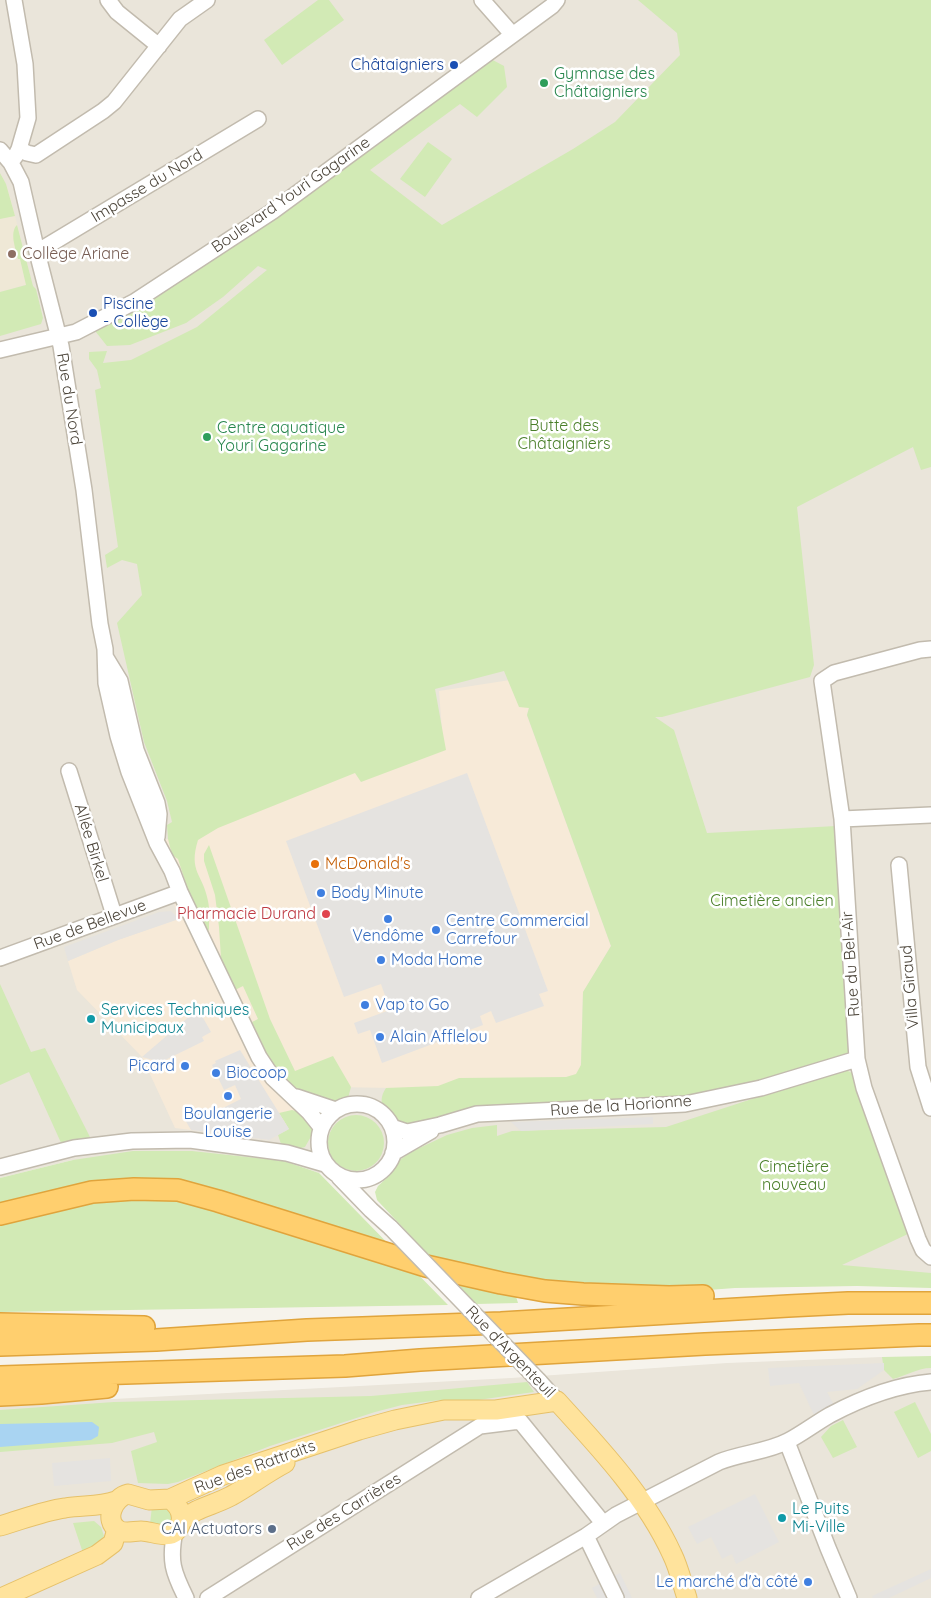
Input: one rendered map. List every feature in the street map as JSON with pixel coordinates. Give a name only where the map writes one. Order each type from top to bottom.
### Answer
[{"type":"highway","points":[[0,1214],[92,1192],[134,1189],[178,1190],[218,1200],[426,1266],[501,1283],[545,1291],[582,1294],[669,1297],[714,1296],[730,1309]]},
{"type":"highway","points":[[0,1345],[156,1340],[307,1330],[442,1326],[848,1303],[931,1303]]},
{"type":"highway","points":[[0,1324],[307,1330]]},
{"type":"highway","points":[[0,1394],[41,1393],[420,1360],[685,1345],[931,1335]]},
{"type":"highway","points":[[0,1377],[344,1366]]},
{"type":"main road","name":"Rue des Rattraits","points":[[170,1499],[223,1475],[340,1436],[395,1420],[454,1409],[496,1410],[557,1401]]},
{"type":"main road","name":"Rue d'Argenteuil","points":[[557,1401],[595,1444],[641,1502],[670,1550],[678,1568],[687,1598]]},
{"type":"main road","name":"Rue des Rattraits","points":[[178,1526],[198,1509],[227,1498],[284,1463],[340,1436]]},
{"type":"main road","points":[[0,1526],[65,1508],[99,1506],[116,1501],[128,1494],[149,1500],[170,1499],[179,1508],[181,1514],[178,1526],[162,1536],[144,1531],[125,1532],[97,1516],[73,1516],[0,1537]]},
{"type":"main road","points":[[1,1598],[97,1555],[112,1543],[115,1526],[112,1512],[116,1501]]},
{"type":"street","points":[[11,162],[19,149],[28,118],[25,64],[14,0]]},
{"type":"street","points":[[108,0],[117,12],[159,46]]},
{"type":"street","points":[[21,182],[24,166],[36,154],[114,102],[180,19],[206,0]]},
{"type":"street","points":[[482,0],[512,34]]},
{"type":"street","name":"Boulevard Youri Gagarine","points":[[0,350],[76,332],[134,302],[273,211],[552,6],[557,0]]},
{"type":"street","name":"Impasse du Nord","points":[[37,252],[258,120]]},
{"type":"street","points":[[19,149],[27,154],[36,154]]},
{"type":"street","name":"Rue du Nord","points":[[0,150],[11,162],[21,182],[58,336],[84,490],[100,624],[106,658],[120,681],[136,750],[157,803],[157,843],[172,871],[180,892]]},
{"type":"street","name":"Rue du Bel-Air","points":[[931,650],[920,650],[834,673],[822,681],[842,819],[857,1059],[864,1088],[918,1239],[923,1250],[931,1257]]},
{"type":"street","name":"Allée Birkel","points":[[69,771],[114,915]]},
{"type":"street","points":[[842,819],[931,815]]},
{"type":"street","name":"Villa Giraud","points":[[899,865],[918,1067],[931,1108]]},
{"type":"street","points":[[180,892],[259,1057],[273,1078],[309,1112],[321,1127]]},
{"type":"street","name":"Rue de Bellevue","points":[[0,958],[180,892]]},
{"type":"street","name":"Rue de la Horionne","points":[[392,1127],[407,1132],[440,1125],[476,1114],[686,1104],[761,1088],[857,1059]]},
{"type":"street","points":[[290,1094],[336,1110]]},
{"type":"street","points":[[361,1104],[372,1107],[384,1115],[392,1127],[395,1140],[393,1153],[388,1164],[370,1178],[354,1181],[339,1176],[325,1164],[318,1144],[321,1127],[336,1110],[350,1105],[361,1104]]},
{"type":"street","name":"Rue de la Horionne","points":[[393,1153],[440,1125]]},
{"type":"street","points":[[0,1167],[74,1148],[132,1141],[190,1140],[287,1153],[325,1164]]},
{"type":"street","points":[[287,1153],[304,1150],[318,1144]]},
{"type":"street","name":"Rue d'Argenteuil","points":[[339,1176],[557,1401]]},
{"type":"street","points":[[370,1178],[368,1193],[371,1210]]},
{"type":"street","points":[[479,1598],[586,1536],[603,1523],[718,1462],[787,1442],[831,1415],[892,1388],[930,1382]]},
{"type":"street","name":"Rue des Carrières","points":[[208,1598],[480,1426],[520,1421],[603,1523]]},
{"type":"street","points":[[787,1442],[849,1597]]},
{"type":"street","points":[[178,1526],[172,1556],[173,1570],[186,1598]]},
{"type":"street","points":[[586,1536],[616,1598]]},
{"type":"shaded area","points":[[0,0],[931,0],[931,1281],[841,1265],[407,1168],[319,1173],[284,1161],[73,1160],[0,1178]]},
{"type":"shaded area","name":"Collège Ariane","points":[[0,173],[10,196],[32,283],[0,292]]},
{"type":"shaded area","points":[[536,676],[527,715],[611,946],[583,993],[580,1091],[332,1087],[269,1140],[175,1128],[142,1057],[77,990],[68,961],[118,940],[178,919],[160,842],[363,762],[443,745],[439,691]]},
{"type":"shaded area","name":"Centre Commercial Carrefour","points":[[467,773],[548,991],[539,994],[544,1006],[496,1023],[491,1011],[480,1016],[483,1025],[382,1063],[370,1030],[358,1034],[354,1023],[390,1010],[381,984],[344,997],[286,841]]},
{"type":"shaded area","points":[[171,911],[179,919],[118,940],[68,961],[64,947],[159,912]]},
{"type":"shaded area","points":[[198,1009],[211,1032],[202,1037],[204,1041],[161,1062],[142,1057]]},
{"type":"shaded area","points":[[240,1050],[289,1129],[269,1140],[191,1130],[184,1118],[203,1108],[207,1116],[241,1099],[235,1085],[224,1090],[212,1065],[216,1063],[215,1061]]},
{"type":"shaded area","points":[[653,1117],[653,1124],[521,1131],[511,1122]]},
{"type":"shaded area","points":[[882,1357],[931,1359],[931,1598],[0,1598],[0,1405],[511,1378],[727,1363]]},
{"type":"shaded area","points":[[884,1363],[884,1370],[857,1389],[827,1392],[834,1405],[814,1415],[799,1383],[770,1386],[768,1368]]},
{"type":"shaded area","points":[[110,1458],[111,1481],[54,1486],[52,1463]]},
{"type":"shaded area","points":[[755,1494],[779,1542],[736,1564],[732,1554],[722,1559],[711,1537],[697,1544],[688,1527]]},
{"type":"shaded area","points":[[931,1569],[931,1578],[889,1598],[873,1598],[872,1596]]},
{"type":"shaded area","points":[[620,1573],[632,1598],[597,1598],[592,1588]]},
{"type":"green space","points":[[318,0],[329,0],[344,20],[282,65],[264,40]]},
{"type":"green space","name":"Butte des Châtaigniers","points":[[638,0],[931,0],[931,467],[921,470],[913,447],[797,507],[814,665],[810,677],[662,717],[655,717],[674,730],[707,833],[836,826],[849,1053],[756,1082],[688,1096],[398,1126],[386,1113],[382,1104],[386,1088],[438,1086],[459,1078],[566,1077],[576,1074],[581,1065],[583,992],[611,946],[527,715],[529,708],[519,707],[504,671],[435,689],[446,750],[361,782],[355,773],[218,828],[198,840],[195,851],[195,866],[208,901],[208,932],[189,893],[178,859],[172,855],[167,825],[172,822],[167,801],[144,742],[117,623],[142,595],[137,564],[122,560],[107,568],[105,555],[118,547],[95,390],[101,388],[97,370],[89,359],[89,352],[107,351],[103,363],[131,360],[197,327],[267,270],[258,266],[223,297],[186,323],[130,345],[107,346],[92,327],[489,58],[504,66],[507,87],[477,117],[460,104],[370,170],[442,225],[573,149],[615,122],[680,55],[677,33]]},
{"type":"green space","points":[[428,142],[452,159],[425,197],[400,179]]},
{"type":"green space","points":[[0,173],[6,184],[15,216],[0,219]]},
{"type":"green space","points":[[17,225],[43,318],[41,324],[0,336],[0,292],[26,285],[14,241],[14,232]]},
{"type":"green space","points":[[209,845],[270,1019],[295,1071],[333,1056],[351,1087],[348,1098],[329,1104],[312,1100],[284,1080],[275,1069],[252,1022],[258,1019],[243,986],[235,990],[221,958],[215,895],[204,861],[204,854]]},
{"type":"green space","points":[[0,984],[31,1052],[45,1048],[91,1139],[62,1145],[29,1072],[0,1085]]},
{"type":"green space","name":"Cimetière nouveau","points":[[844,1069],[852,1073],[910,1233],[842,1265],[931,1273],[931,1288],[857,1286],[735,1288],[628,1296],[436,1263],[377,1200],[375,1192],[378,1186],[390,1175],[397,1162],[411,1152],[447,1135],[472,1128],[497,1125],[497,1136],[512,1131],[666,1127]]},
{"type":"green space","points":[[292,1110],[307,1117],[313,1133],[305,1147],[294,1150],[282,1147],[278,1135],[289,1129],[279,1113]]},
{"type":"green space","points":[[356,1115],[367,1117],[376,1123],[382,1132],[384,1143],[382,1154],[376,1163],[367,1169],[356,1171],[345,1169],[336,1163],[330,1154],[328,1143],[330,1132],[336,1123],[345,1117]]},
{"type":"green space","points":[[133,1151],[192,1151],[284,1161],[319,1173],[448,1305],[0,1312],[0,1178],[73,1160]]},
{"type":"green space","points":[[452,1279],[515,1293],[518,1303],[476,1304]]},
{"type":"green space","points":[[931,1356],[931,1368],[893,1379],[884,1370],[882,1357]]},
{"type":"green space","points":[[527,1382],[534,1392],[478,1400],[440,1400],[402,1405],[375,1412],[270,1446],[178,1482],[168,1484],[138,1483],[131,1451],[157,1442],[154,1432],[112,1443],[0,1452],[0,1410],[114,1402],[371,1396]]},
{"type":"green space","points":[[915,1402],[931,1434],[931,1451],[918,1458],[894,1412]]},
{"type":"green space","points":[[843,1420],[857,1447],[833,1458],[821,1437],[831,1426]]},
{"type":"green space","points":[[162,1505],[170,1511],[172,1519],[167,1527],[150,1524],[152,1506]]},
{"type":"green space","points":[[94,1521],[101,1527],[104,1536],[97,1546],[83,1553],[73,1523]]},
{"type":"water","points":[[92,1422],[99,1427],[98,1436],[91,1440],[0,1447],[0,1424]]},
{"type":"place","name":"Châtaigniers","points":[[454,65]]},
{"type":"place","name":"Gymnase des Châtaigniers","points":[[544,83]]},
{"type":"place","name":"Collège Ariane","points":[[12,254]]},
{"type":"place","name":"Piscine - Collège","points":[[93,313]]},
{"type":"place","name":"Centre aquatique Youri Gagarine","points":[[207,437]]},
{"type":"place","name":"McDonald's","points":[[315,864]]},
{"type":"place","name":"Body Minute","points":[[321,893]]},
{"type":"place","name":"Pharmacie Durand","points":[[326,914]]},
{"type":"place","name":"Vendôme","points":[[388,919]]},
{"type":"place","name":"Centre Commercial Carrefour","points":[[436,930]]},
{"type":"place","name":"Moda Home","points":[[381,960]]},
{"type":"place","name":"Vap to Go","points":[[365,1005]]},
{"type":"place","name":"Services Techniques Municipaux","points":[[91,1019]]},
{"type":"place","name":"Alain Afflelou","points":[[380,1037]]},
{"type":"place","name":"Picard","points":[[185,1066]]},
{"type":"place","name":"Biocoop","points":[[216,1073]]},
{"type":"place","name":"Boulangerie Louise","points":[[228,1096]]},
{"type":"place","name":"Le Puits Mi-Ville","points":[[782,1518]]},
{"type":"place","name":"CAI Actuators","points":[[272,1529]]},
{"type":"place","name":"Le marché d'à côté","points":[[808,1582]]},
{"type":"park label","name":"Cimetière ancien","points":[[772,901]]}]
